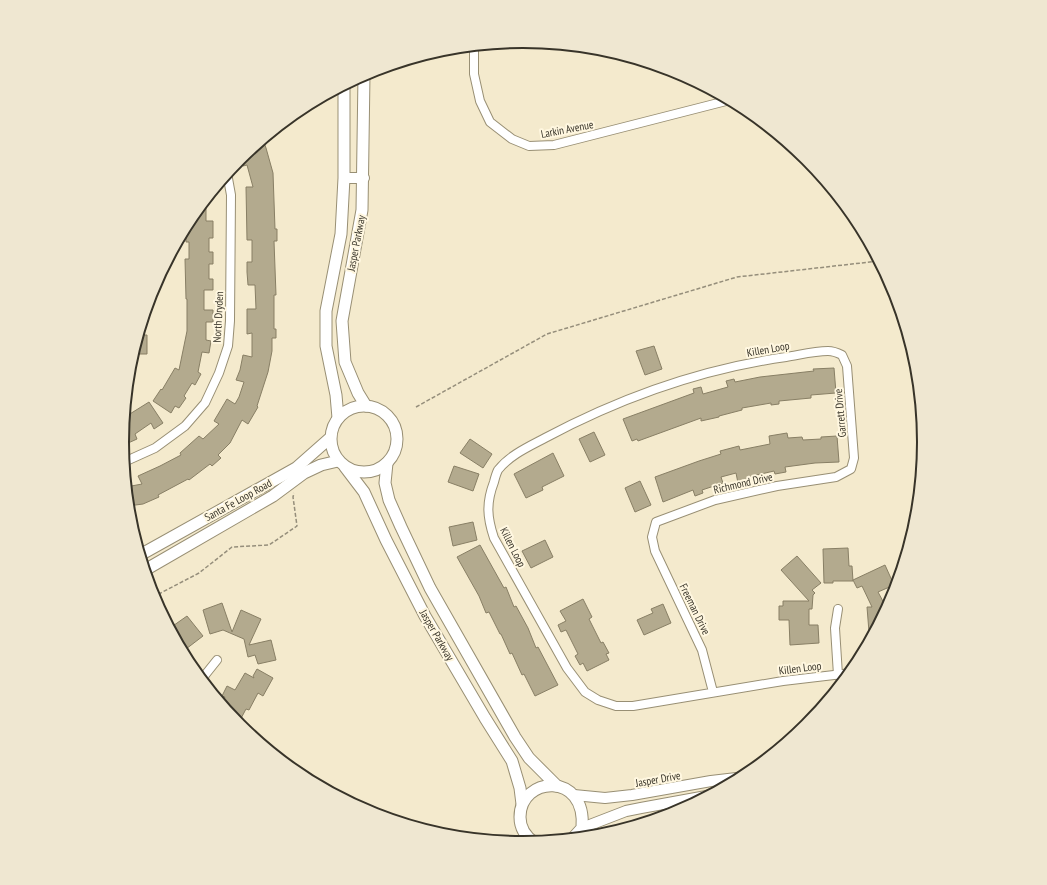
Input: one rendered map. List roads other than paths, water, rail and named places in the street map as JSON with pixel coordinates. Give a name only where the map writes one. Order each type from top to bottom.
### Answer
[{"type":"main road","name":"Jasper Parkway","points":[[364,82],[364,178],[362,210],[342,321],[345,362],[358,393],[366,406]]},
{"type":"main road","name":"Jasper Parkway","points":[[338,418],[336,395],[326,346],[326,311],[341,234],[344,178],[344,92]]},
{"type":"main road","points":[[366,406],[377,409],[386,414],[393,423],[397,444],[394,454],[387,463],[378,469],[367,472],[356,472],[342,464],[332,450],[330,438],[332,428],[338,418],[346,411],[356,407],[366,406]]},
{"type":"main road","name":"Santa Fe Loop Road","points":[[145,553],[296,468],[330,438]]},
{"type":"main road","name":"Jasper Parkway","points":[[387,463],[385,483],[389,500],[430,588],[515,737],[530,758],[557,786],[563,788],[574,796]]},
{"type":"main road","name":"Jasper Parkway","points":[[342,464],[364,492],[386,540],[425,616],[512,762],[520,788],[522,804],[520,816],[522,829],[528,837]]},
{"type":"main road","name":"Santa Fe Loop Road","points":[[149,567],[274,496],[304,473],[321,465],[342,464]]},
{"type":"main road","points":[[522,804],[528,795],[536,789],[546,786],[557,786]]},
{"type":"main road","points":[[574,796],[579,803],[582,812],[578,833]]},
{"type":"street","name":"Larkin Avenue","points":[[474,51],[474,74],[480,101],[490,122],[512,139],[528,146],[554,145],[723,102]]},
{"type":"street","points":[[344,178],[364,178]]},
{"type":"street","name":"North Dryden","points":[[130,459],[155,448],[185,426],[205,403],[220,373],[228,346],[230,321],[231,195],[228,181]]},
{"type":"street","name":"Killen Loop","points":[[842,354],[829,351],[762,360],[668,384],[600,410],[511,457],[497,471],[490,490],[487,506],[489,523],[494,538],[567,668],[585,692],[598,700],[616,706],[633,706],[783,681],[843,674]]},
{"type":"street","name":"Garrett Drive","points":[[842,354],[847,366],[854,458],[851,469]]},
{"type":"street","name":"Richmond Drive","points":[[652,537],[656,522],[715,500],[777,486],[836,477],[851,469]]},
{"type":"street","name":"Freeman Drive","points":[[652,537],[656,551],[702,650],[714,692]]},
{"type":"street","points":[[838,609],[835,628],[838,675]]},
{"type":"street","points":[[205,675],[217,660]]},
{"type":"street","name":"Jasper Drive","points":[[574,796],[605,798],[730,779]]},
{"type":"street","points":[[580,833],[626,812],[692,799]]}]
